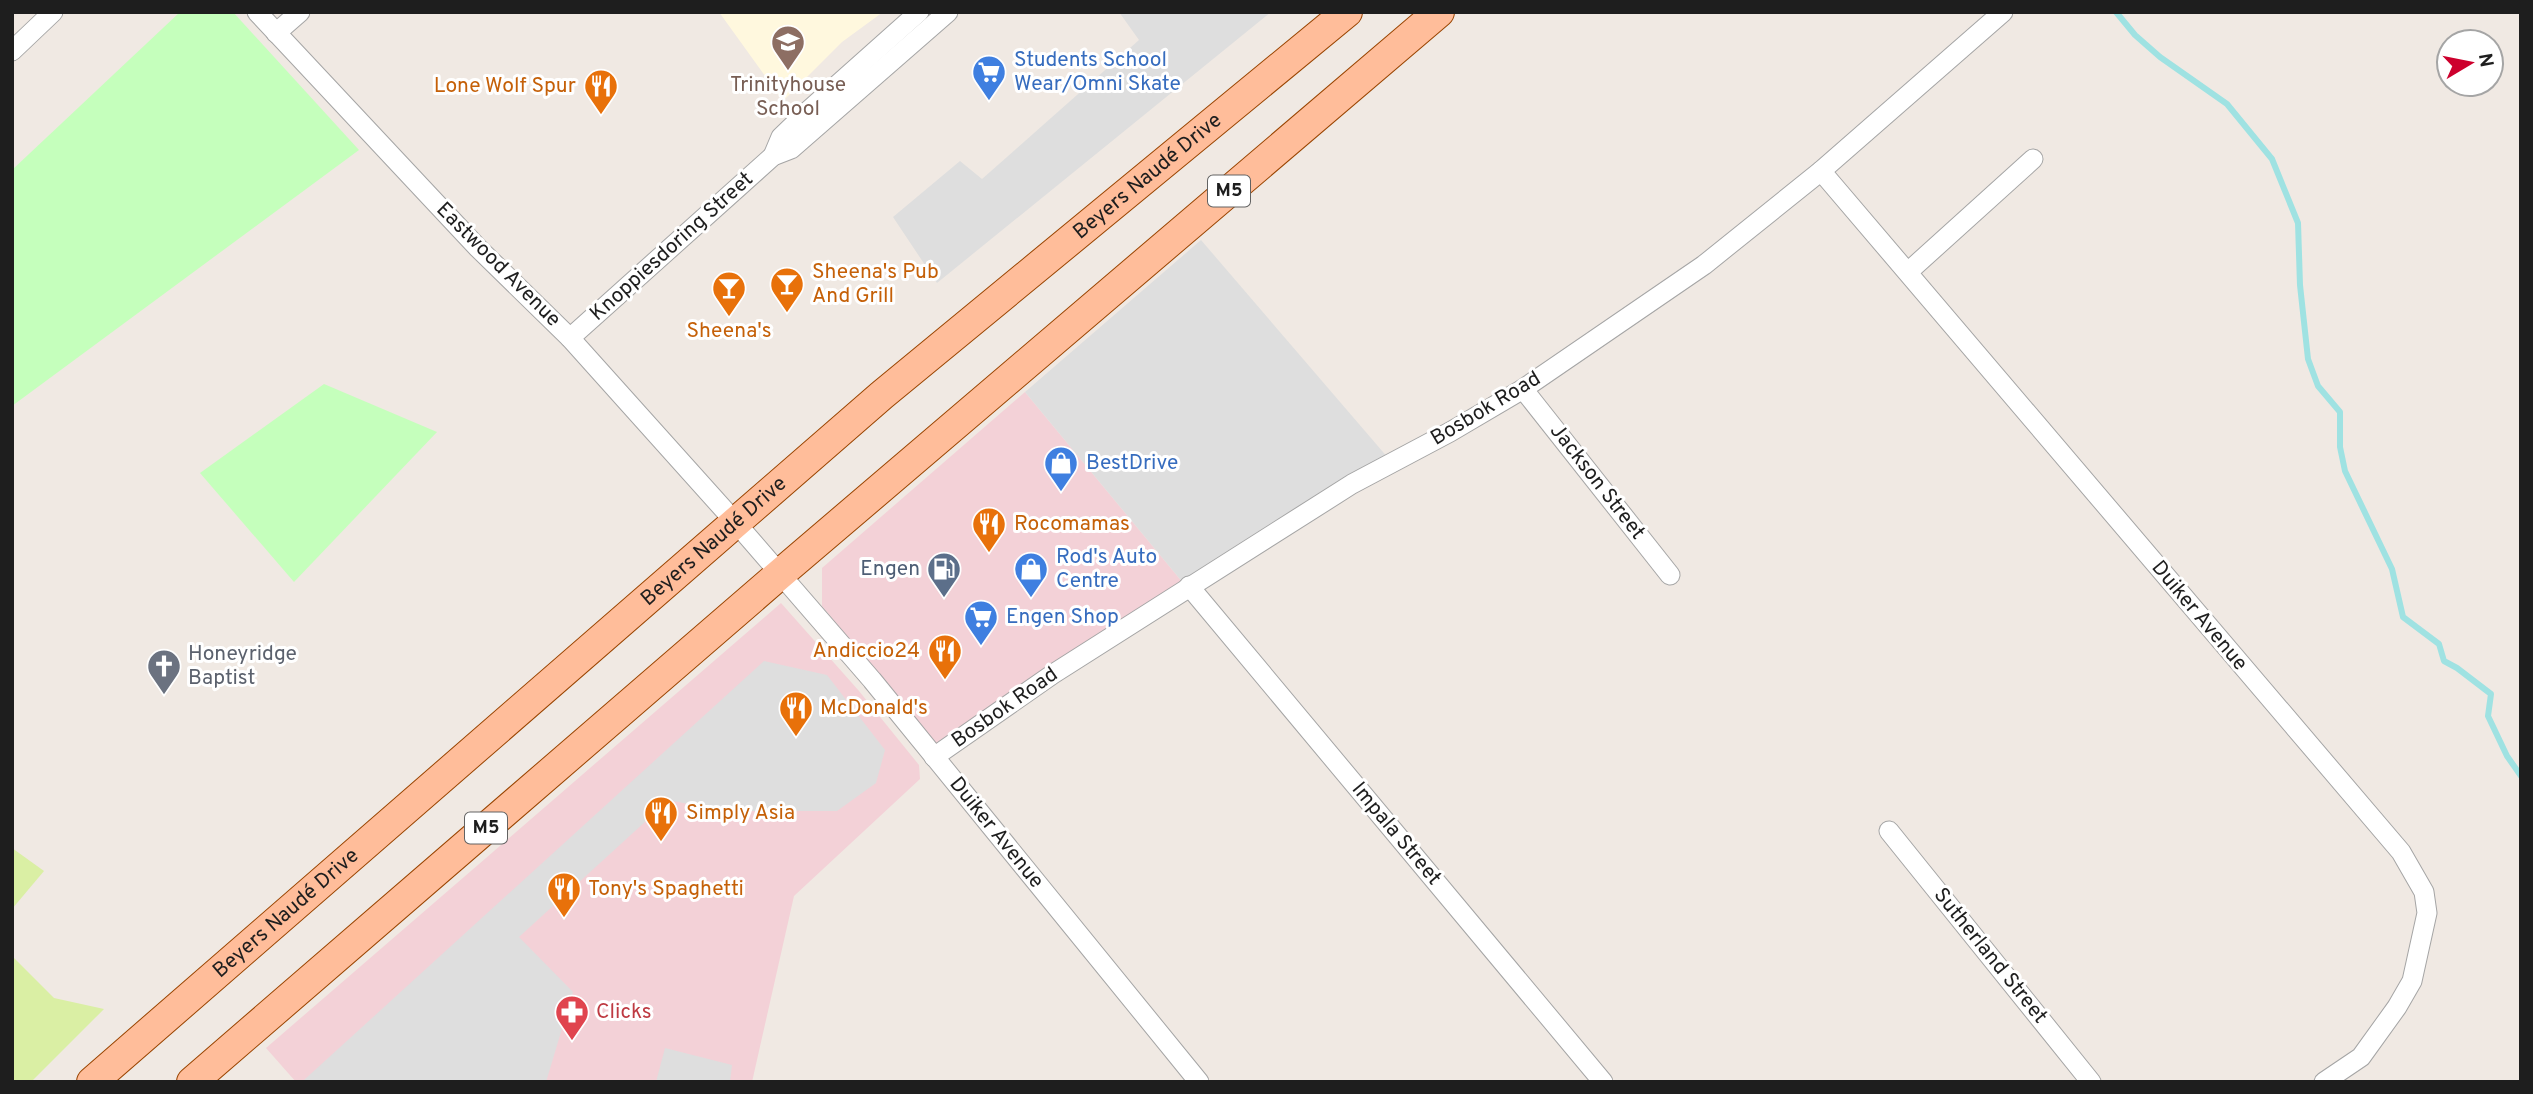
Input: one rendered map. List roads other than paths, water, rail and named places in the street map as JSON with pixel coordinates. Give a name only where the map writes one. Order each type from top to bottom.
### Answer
[{"type":"main road","name":"Beyers Naudé Drive","points":[[92,1082],[892,386],[1347,12]]},
{"type":"main road","name":"M5","points":[[192,1082],[780,574],[1438,12]]},
{"type":"street","points":[[12,51],[53,12]]},
{"type":"street","name":"Eastwood Avenue","points":[[257,12],[478,248],[570,338],[736,523]]},
{"type":"street","points":[[276,33],[300,12]]},
{"type":"street","name":"Knoppiesdoring Street","points":[[774,156],[781,137],[919,12]]},
{"type":"street","name":"Knoppiesdoring Street","points":[[570,338],[774,156],[791,149],[948,12]]},
{"type":"street","name":"Bosbok Road","points":[[934,757],[1053,674],[1352,484],[1450,432],[1523,389],[1704,265],[1821,171],[2003,12]]},
{"type":"street","points":[[1908,272],[2032,159]]},
{"type":"street","name":"Duiker Avenue","points":[[1821,171],[2401,852],[2424,892],[2427,913],[2412,981],[2361,1057],[2324,1082]]},
{"type":"street","name":"Jackson Street","points":[[1523,389],[1670,575]]},
{"type":"street","name":"Duiker Avenue","points":[[736,523],[872,680],[1199,1082]]},
{"type":"street","name":"Impala Street","points":[[1189,586],[1603,1082]]},
{"type":"street","name":"Sutherland Street","points":[[1889,831],[2091,1082]]},
{"type":"waterway","points":[[2116,12],[2135,35],[2160,57],[2227,104],[2272,159],[2298,223],[2300,285],[2308,359],[2318,386],[2340,412],[2340,447],[2345,471],[2392,569],[2403,617],[2439,644],[2444,661],[2491,694],[2488,716],[2507,756],[2521,776]]},
{"type":"place","name":"Trinityhouse School","points":[[788,72]]},
{"type":"place","name":"Students School Wear/Omni Skate","points":[[989,102]]},
{"type":"place","name":"Lone Wolf Spur","points":[[601,116]]},
{"type":"place","name":"Sheena's Pub And Grill","points":[[787,314]]},
{"type":"place","name":"Sheena's","points":[[729,318]]},
{"type":"place","name":"BestDrive","points":[[1061,493]]},
{"type":"place","name":"Rocomamas","points":[[989,554]]},
{"type":"place","name":"Engen","points":[[944,599]]},
{"type":"place","name":"Rod's Auto Centre","points":[[1031,599]]},
{"type":"place","name":"Engen Shop","points":[[981,647]]},
{"type":"place","name":"Andiccio24","points":[[945,681]]},
{"type":"place","name":"Honeyridge Baptist","points":[[164,696]]},
{"type":"place","name":"McDonald's","points":[[796,738]]},
{"type":"place","name":"Simply Asia","points":[[661,843]]},
{"type":"place","name":"Tony's Spaghetti","points":[[564,919]]},
{"type":"place","name":"Clicks","points":[[572,1042]]}]
